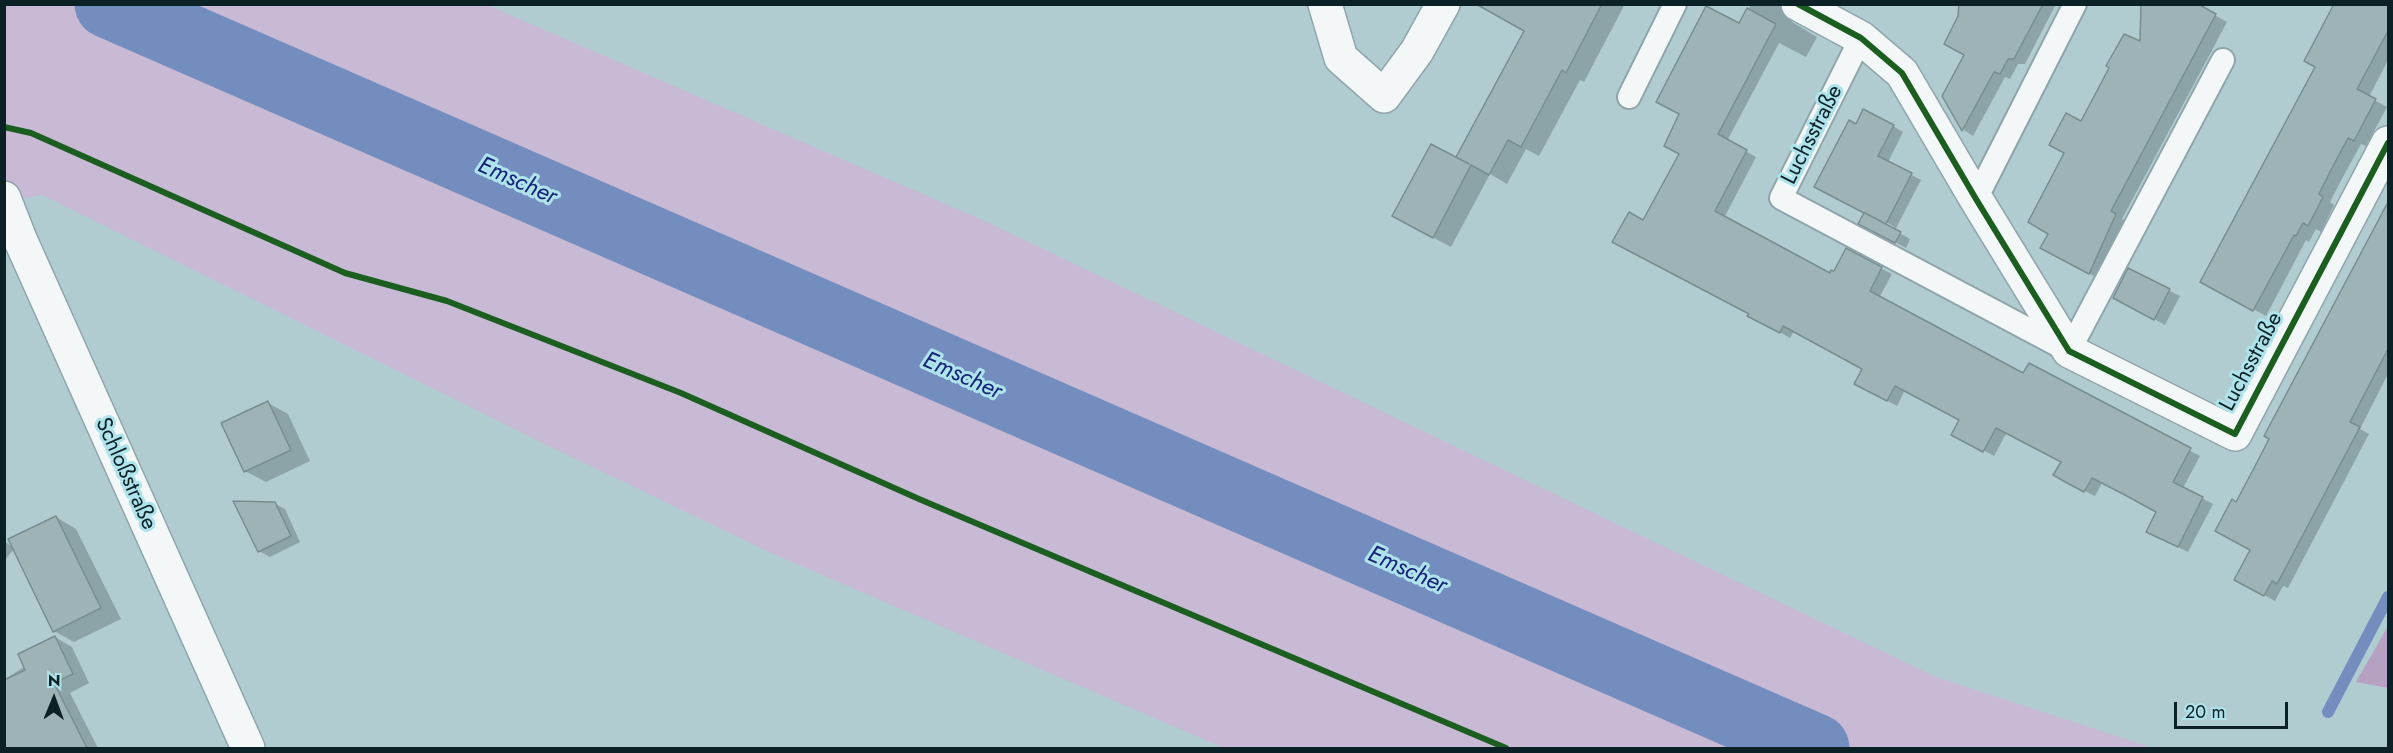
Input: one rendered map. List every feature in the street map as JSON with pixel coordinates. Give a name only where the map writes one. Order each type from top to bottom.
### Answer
[{"type":"street","points":[[1325,4],[1341,58],[1384,96],[1417,51],[1443,4]]},
{"type":"street","points":[[1798,4],[1862,38],[1902,73],[2069,351]]},
{"type":"street","name":"Luchsstraße","points":[[2069,351],[2235,434],[2388,143]]},
{"type":"street","name":"Schloßstraße","points":[[4,198],[12,243],[248,748]]},
{"type":"lane","points":[[1629,97],[1675,4]]},
{"type":"lane","points":[[1976,199],[2075,4]]},
{"type":"lane","name":"Luchsstraße","points":[[1862,38],[1781,198],[2069,351]]},
{"type":"lane","points":[[2069,351],[2223,60]]},
{"type":"shaded area","points":[[5,5],[487,5],[987,222],[1936,677],[2153,748],[1224,748],[771,553],[553,448],[42,195],[5,202]]},
{"type":"shaded area","points":[[2388,626],[2388,688],[2356,682]]},
{"type":"building","points":[[1476,4],[1602,4],[1566,73],[1562,70],[1521,147],[1508,140],[1489,175],[1471,165],[1433,238],[1392,216],[1431,144],[1469,164],[1456,157],[1524,31]]},
{"type":"building","points":[[1959,4],[2043,4],[2014,59],[2008,59],[2000,74],[1994,72],[1962,131],[1942,96],[1964,55],[1944,44],[1958,16]]},
{"type":"building","points":[[2141,4],[2198,4],[2216,14],[2111,211],[2116,214],[2089,274],[2040,248],[2048,234],[2028,222],[2064,153],[2049,145],[2066,113],[2081,121],[2109,68],[2106,66],[2124,34],[2140,41]]},
{"type":"building","points":[[2334,4],[2388,4],[2388,31],[2357,89],[2376,99],[2354,141],[2348,138],[2319,194],[2323,197],[2308,226],[2303,223],[2296,236],[2294,235],[2253,311],[2200,282],[2315,67],[2304,61]]},
{"type":"building","points":[[1706,6],[1739,23],[1747,8],[1776,24],[1718,134],[1747,150],[1715,211],[1830,273],[1831,270],[1834,271],[1846,248],[1882,267],[1870,291],[2023,373],[2029,363],[2191,448],[2173,482],[2203,497],[2178,547],[2146,532],[2156,512],[2125,495],[2092,478],[2084,492],[2053,475],[2061,462],[1996,428],[1983,452],[1951,435],[1959,420],[1895,386],[1887,401],[1854,384],[1862,369],[1783,326],[1780,333],[1747,316],[1749,314],[1612,242],[1629,212],[1643,220],[1679,154],[1664,146],[1679,114],[1656,102]]},
{"type":"building","points":[[1863,109],[1894,125],[1878,156],[1912,173],[1886,224],[1865,213],[1901,232],[1895,243],[1858,224],[1864,213],[1814,187],[1849,120],[1856,124]]},
{"type":"building","points":[[2388,202],[2388,349],[2350,422],[2360,427],[2277,584],[2272,581],[2264,596],[2234,580],[2250,550],[2215,531],[2232,499],[2236,502],[2253,470],[2269,439],[2264,436]]},
{"type":"building","points":[[2128,268],[2170,289],[2154,320],[2113,298]]},
{"type":"building","points":[[268,401],[291,450],[244,472],[221,423]]},
{"type":"building","points":[[233,501],[275,502],[291,536],[258,552]]},
{"type":"building","points":[[56,516],[101,608],[53,632],[8,539]]},
{"type":"building","points":[[55,636],[73,674],[54,683],[87,748],[4,748],[4,680],[25,670],[18,654]]},
{"type":"waterway","name":"Emscher","points":[[109,4],[1815,748]]},
{"type":"waterway","points":[[2328,712],[2388,597]]},
{"type":"cycle path","points":[[1798,4],[1861,38],[1902,73],[2069,351],[2235,434],[2388,143]]},
{"type":"cycle path","points":[[4,127],[31,133],[345,273],[447,301],[681,393],[919,499],[1506,748]]}]
